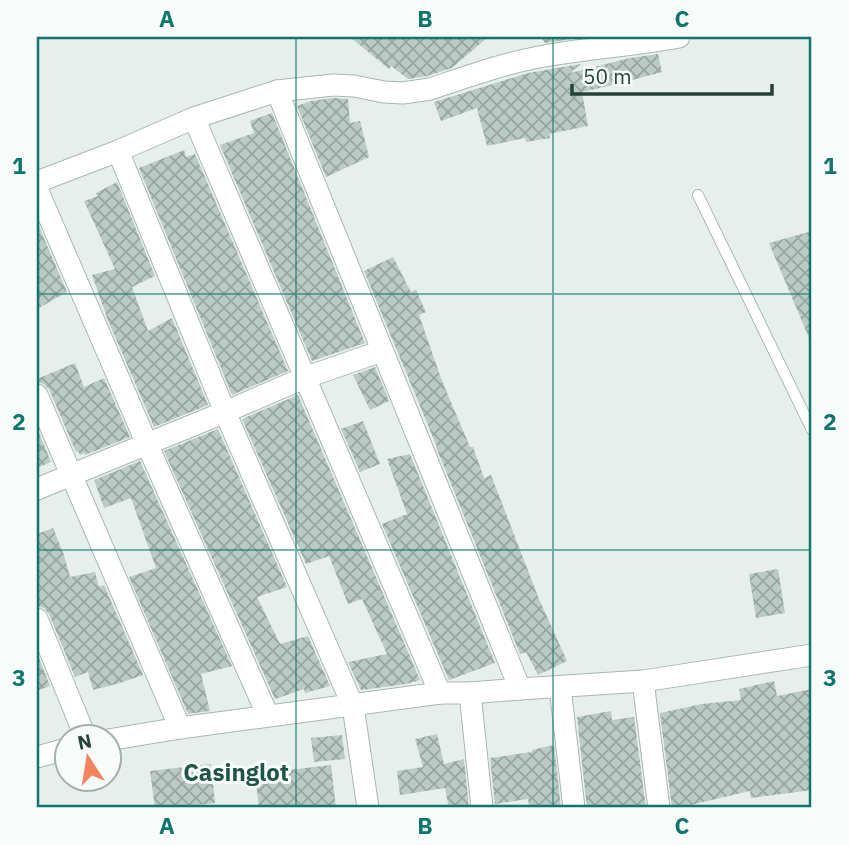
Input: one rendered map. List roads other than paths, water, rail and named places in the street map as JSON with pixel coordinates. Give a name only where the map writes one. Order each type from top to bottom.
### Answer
[{"type":"street","points":[[37,182],[194,118],[277,91],[333,85],[384,92],[416,92],[531,58],[679,37]]},
{"type":"street","points":[[277,91],[520,689]]},
{"type":"street","points":[[194,118],[440,693]]},
{"type":"street","points":[[118,151],[225,412],[353,706],[368,808]]},
{"type":"street","points":[[37,189],[268,716]]},
{"type":"street","points":[[37,489],[304,378],[382,351]]},
{"type":"street","points":[[37,395],[180,728]]},
{"type":"street","points":[[37,619],[79,722]]},
{"type":"street","points":[[122,738],[440,693],[643,681],[812,655]]},
{"type":"street","points":[[643,681],[659,808]]},
{"type":"street","points":[[560,687],[575,808]]},
{"type":"street","points":[[470,693],[482,808]]},
{"type":"lane","points":[[698,195],[812,430]]},
{"type":"district","name":"Casinglot","points":[[236,772]]}]
